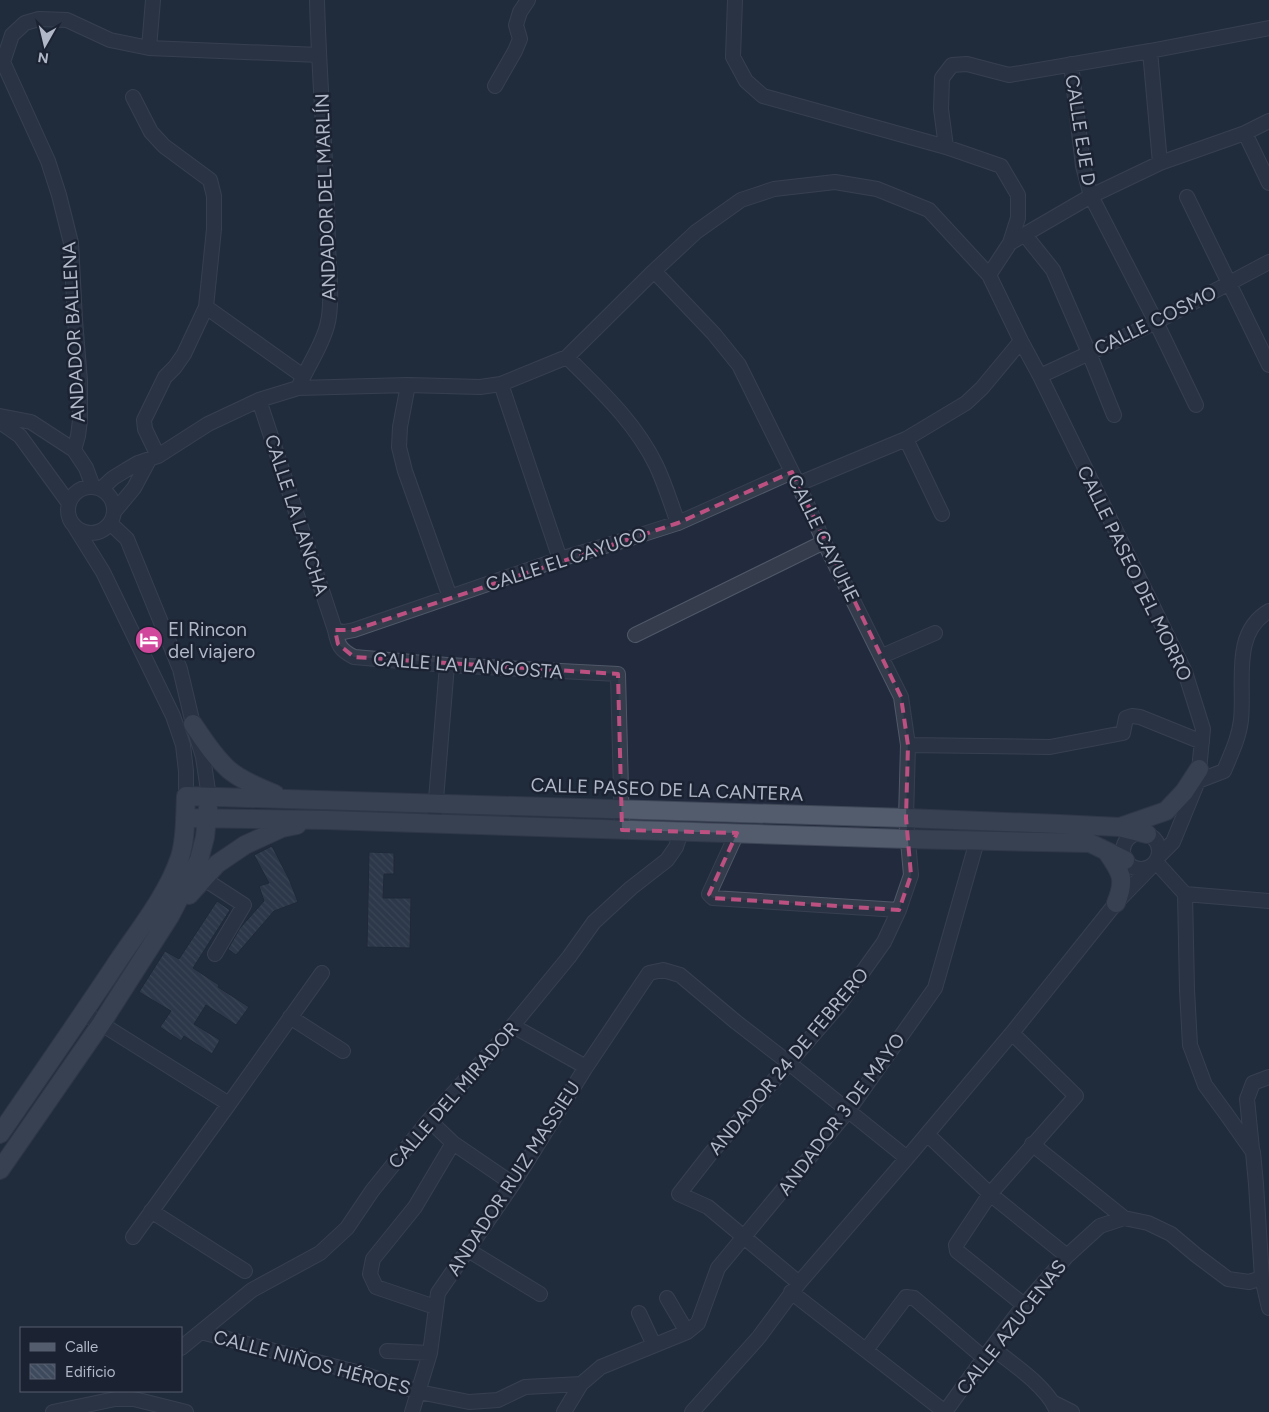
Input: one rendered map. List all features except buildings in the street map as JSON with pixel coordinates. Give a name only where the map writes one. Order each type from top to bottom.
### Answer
[{"type":"main road","points":[[193,724],[228,769],[258,788],[287,798]]},
{"type":"main road","points":[[1119,827],[1166,811],[1196,777]]},
{"type":"main road","points":[[0,1134],[84,1013],[161,896],[175,871],[181,854],[186,796]]},
{"type":"main road","name":"CALLE PASEO DE LA CANTERA","points":[[186,796],[906,818],[1119,827],[1147,834]]},
{"type":"main road","points":[[198,877],[199,860],[208,818],[209,797]]},
{"type":"main road","points":[[185,818],[326,820],[907,839],[1090,843],[1125,860]]},
{"type":"main road","points":[[0,1170],[101,1024],[170,916],[198,877],[245,845],[282,828],[326,820]]},
{"type":"main road","points":[[1107,852],[1120,871],[1121,890],[1116,903]]},
{"type":"street","points":[[153,0],[149,48],[319,55]]},
{"type":"street","name":"ANDADOR DEL MARLÍN","points":[[301,382],[328,324],[330,307],[317,0]]},
{"type":"street","points":[[495,86],[520,39],[516,25],[520,12],[528,0]]},
{"type":"street","points":[[735,0],[734,57],[746,81],[763,96],[946,146],[1001,166],[1018,195],[1018,218],[1010,243],[989,275]]},
{"type":"street","name":"ANDADOR BALLENA","points":[[74,450],[80,420],[80,381],[71,243],[48,161],[2,59],[12,35],[25,23],[39,19],[67,20],[110,40],[149,48]]},
{"type":"street","points":[[946,146],[941,109],[942,78],[952,65],[967,64],[1009,75],[1269,28]]},
{"type":"street","points":[[1150,50],[1160,163]]},
{"type":"street","name":"CALLE EJE D","points":[[1071,64],[1083,166],[1092,196],[1196,405]]},
{"type":"street","points":[[75,527],[81,531],[95,533],[101,531],[134,488],[153,458],[144,420],[165,377],[176,367],[184,354],[206,307],[214,229],[214,196],[210,180],[164,146],[151,132],[133,97]]},
{"type":"street","points":[[1010,243],[1092,196],[1160,163],[1245,134],[1269,121]]},
{"type":"street","points":[[1245,134],[1269,183]]},
{"type":"street","name":"CALLE PASEO DEL MORRO","points":[[567,356],[696,232],[741,200],[774,189],[835,182],[877,189],[929,210],[989,275],[1185,672],[1203,729],[1196,777],[1173,842],[1116,903],[1012,1033],[795,1288],[759,1337],[692,1412]]},
{"type":"street","points":[[1187,197],[1269,365]]},
{"type":"street","points":[[1025,235],[1053,270],[1114,415]]},
{"type":"street","name":"CALLE COSMO","points":[[1040,376],[1156,322],[1269,262]]},
{"type":"street","name":"CALLE CAYUHE","points":[[654,271],[714,334],[738,365],[901,697],[908,745],[907,839]]},
{"type":"street","points":[[206,307],[301,382]]},
{"type":"street","name":"CALLE EL CAYUCO","points":[[335,630],[344,632],[354,630],[560,559],[678,523],[795,478],[906,439],[966,403],[982,388],[1021,341]]},
{"type":"street","points":[[97,488],[138,463],[153,458],[208,424],[301,382],[480,387],[501,384],[567,356],[614,403],[636,432],[656,466],[678,523]]},
{"type":"street","points":[[501,384],[560,559]]},
{"type":"street","points":[[408,385],[400,427],[399,447],[450,597]]},
{"type":"street","name":"CALLE LA LANCHA","points":[[259,400],[335,630]]},
{"type":"street","points":[[0,416],[31,422],[74,450],[97,488]]},
{"type":"street","points":[[0,422],[20,436],[68,502]]},
{"type":"street","points":[[906,439],[942,514]]},
{"type":"street","points":[[186,796],[183,745],[173,716],[103,572],[68,516],[68,502],[82,488],[97,488],[107,493],[114,504],[112,517],[127,539],[180,669],[203,757],[209,797]]},
{"type":"street","points":[[635,635],[824,542]]},
{"type":"street","points":[[1196,777],[1224,771],[1235,746],[1241,720],[1243,655],[1246,638],[1254,623],[1269,611]]},
{"type":"street","name":"CALLE LA LANGOSTA","points":[[335,630],[338,644],[345,653],[354,657],[447,666],[618,674],[622,809]]},
{"type":"street","points":[[882,656],[935,634]]},
{"type":"street","points":[[434,824],[447,666]]},
{"type":"street","points":[[908,745],[1050,747],[1123,733],[1126,718],[1132,716],[1140,717],[1202,742]]},
{"type":"street","points":[[622,809],[622,830]]},
{"type":"street","name":"CALLE DEL MIRADOR","points":[[201,1332],[252,1290],[320,1254],[347,1228],[372,1191],[429,1120],[513,1026],[569,957],[594,922],[631,888],[667,860],[676,848],[681,832]]},
{"type":"street","points":[[737,833],[709,894],[713,898],[899,910]]},
{"type":"street","points":[[1140,833],[1152,836],[1158,845],[1155,862],[1144,869],[1137,869],[1131,866],[1125,860],[1124,843],[1134,834],[1140,833]]},
{"type":"street","name":"ANDADOR 24 DE FEBRERO","points":[[744,1238],[708,1207],[680,1194],[711,1153],[840,1005],[884,942],[899,910],[911,875],[907,839]]},
{"type":"street","name":"ANDADOR 3 DE MAYO","points":[[687,1332],[698,1323],[718,1268],[848,1110],[935,988],[977,841]]},
{"type":"street","points":[[1155,862],[1185,894],[1190,1045],[1205,1086],[1252,1152]]},
{"type":"street","points":[[175,871],[198,877],[244,905],[215,954]]},
{"type":"street","points":[[1185,894],[1269,901]]},
{"type":"street","name":"ANDADOR RUIZ MASSIEU","points":[[412,1412],[430,1353],[438,1293],[513,1184],[586,1067],[650,973],[663,970],[680,975],[789,1063]]},
{"type":"street","points":[[133,1237],[322,973]]},
{"type":"street","points":[[84,1013],[229,1104]]},
{"type":"street","points":[[290,1018],[343,1051]]},
{"type":"street","points":[[513,1026],[586,1067]]},
{"type":"street","points":[[1012,1033],[1076,1096],[990,1194],[956,1245],[957,1251],[1024,1305]]},
{"type":"street","points":[[789,1063],[907,1158]]},
{"type":"street","points":[[1269,1077],[1254,1083],[1247,1100],[1256,1184],[1262,1278],[1269,1308]]},
{"type":"street","points":[[429,1120],[452,1143],[513,1184]]},
{"type":"street","points":[[927,1134],[990,1194],[1067,1256]]},
{"type":"street","points":[[435,1307],[376,1287],[370,1274],[373,1260],[415,1207],[452,1143]]},
{"type":"street","points":[[1032,1144],[1124,1218],[1148,1223],[1171,1234],[1228,1279],[1249,1282],[1262,1278]]},
{"type":"street","points":[[151,1211],[245,1271]]},
{"type":"street","name":"CALLE AZUCENAS","points":[[945,1412],[1024,1305],[1067,1256],[1100,1226],[1124,1218]]},
{"type":"street","points":[[744,1238],[795,1288],[866,1350],[945,1412]]},
{"type":"street","points":[[468,1250],[540,1294]]},
{"type":"street","points":[[866,1350],[906,1297],[914,1298],[988,1353],[1028,1375],[1056,1408],[1072,1412]]},
{"type":"street","points":[[564,1412],[581,1384],[601,1367],[687,1332],[666,1298]]},
{"type":"street","points":[[639,1313],[654,1345]]},
{"type":"street","name":"CALLE NIÑOS HÉROES","points":[[182,1347],[201,1332],[360,1373],[419,1392],[469,1402],[498,1400],[526,1387],[581,1384]]},
{"type":"street","points":[[386,1351],[430,1353]]},
{"type":"street","points":[[53,1412],[115,1399],[135,1406],[158,1397],[186,1412]]},
{"type":"highlighted area","points":[[792,472],[901,697],[908,745],[906,818],[911,875],[899,910],[713,898],[709,894],[737,833],[622,830],[618,674],[354,657],[338,644],[335,630],[354,630],[678,523]]},
{"type":"place","name":"El Rincon del viajero","points":[[149,640]]}]
